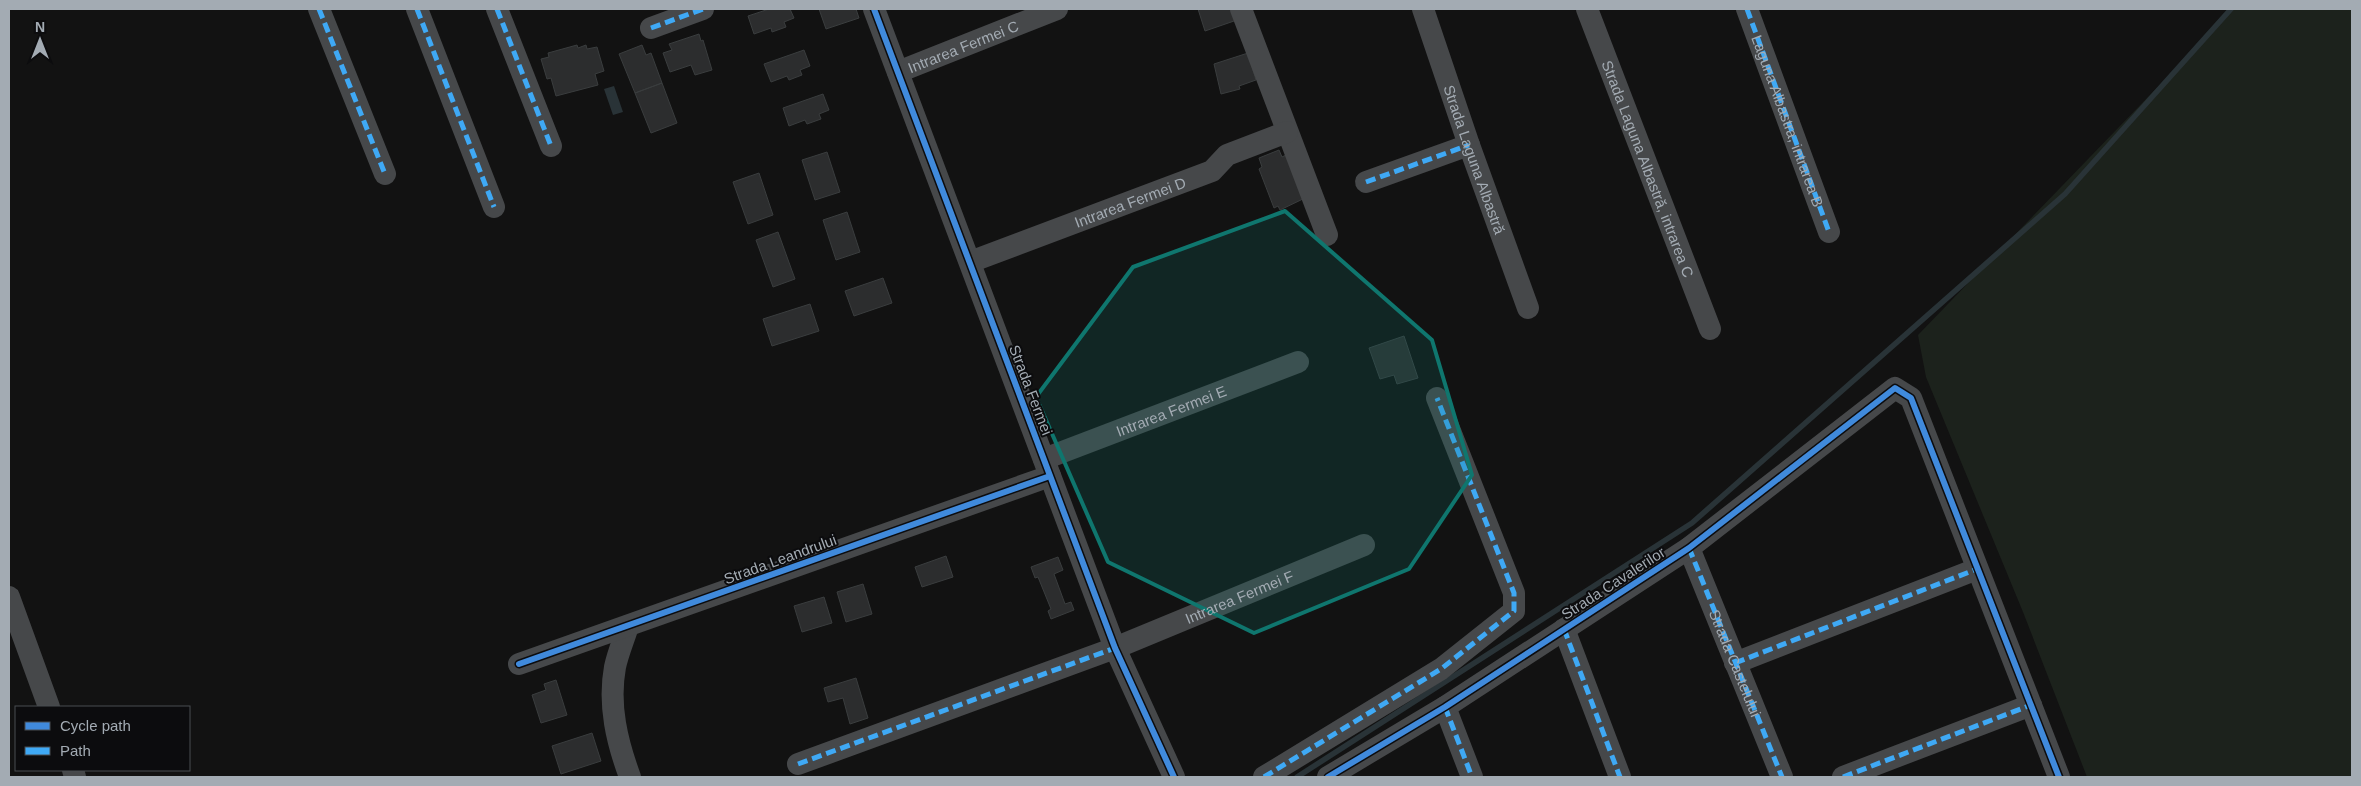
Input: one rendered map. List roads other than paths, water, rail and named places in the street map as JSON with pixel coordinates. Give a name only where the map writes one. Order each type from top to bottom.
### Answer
[{"type":"street","points":[[319,9],[384,174]]},
{"type":"street","points":[[417,9],[494,208]]},
{"type":"street","points":[[497,9],[551,146]]},
{"type":"street","points":[[651,28],[703,9]]},
{"type":"street","name":"Strada Fermei","points":[[874,9],[1115,648],[1174,777]]},
{"type":"street","name":"Intrarea Fermei C","points":[[898,72],[1057,9]]},
{"type":"street","points":[[1241,9],[1327,235]]},
{"type":"street","name":"Strada Laguna Albastră","points":[[1423,9],[1469,145],[1528,308]]},
{"type":"street","name":"Strada Laguna Albastră, intrarea C","points":[[1587,9],[1710,329]]},
{"type":"street","name":"Laguna Albastra, intrarea B","points":[[1747,9],[1830,232]]},
{"type":"street","name":"Intrarea Fermei D","points":[[970,262],[1212,170],[1227,155],[1287,132]]},
{"type":"street","points":[[1366,182],[1469,145]]},
{"type":"street","name":"Intrarea Fermei E","points":[[1047,467],[1298,362]]},
{"type":"street","name":"Strada Cavalerilor","points":[[1328,777],[1445,706],[1689,548],[1896,388],[1911,398],[1977,570]]},
{"type":"street","points":[[1264,777],[1440,669],[1514,611],[1514,593],[1437,398]]},
{"type":"street","name":"Strada Leandrului","points":[[519,664],[628,626],[1047,467]]},
{"type":"street","name":"Intrarea Fermei F","points":[[798,764],[1115,648],[1364,545]]},
{"type":"street","name":"Strada Castelului","points":[[1689,548],[1782,777]]},
{"type":"street","points":[[1735,663],[1977,570],[2059,777]]},
{"type":"street","points":[[9,597],[50,706]]},
{"type":"street","points":[[628,626],[615,666],[612,699],[619,746],[630,777]]},
{"type":"street","points":[[1564,629],[1620,777]]},
{"type":"street","points":[[1843,777],[2031,705]]},
{"type":"street","points":[[1445,706],[1472,777]]},
{"type":"waterway","points":[[1297,777],[1692,523],[2065,194],[2231,9]]}]
